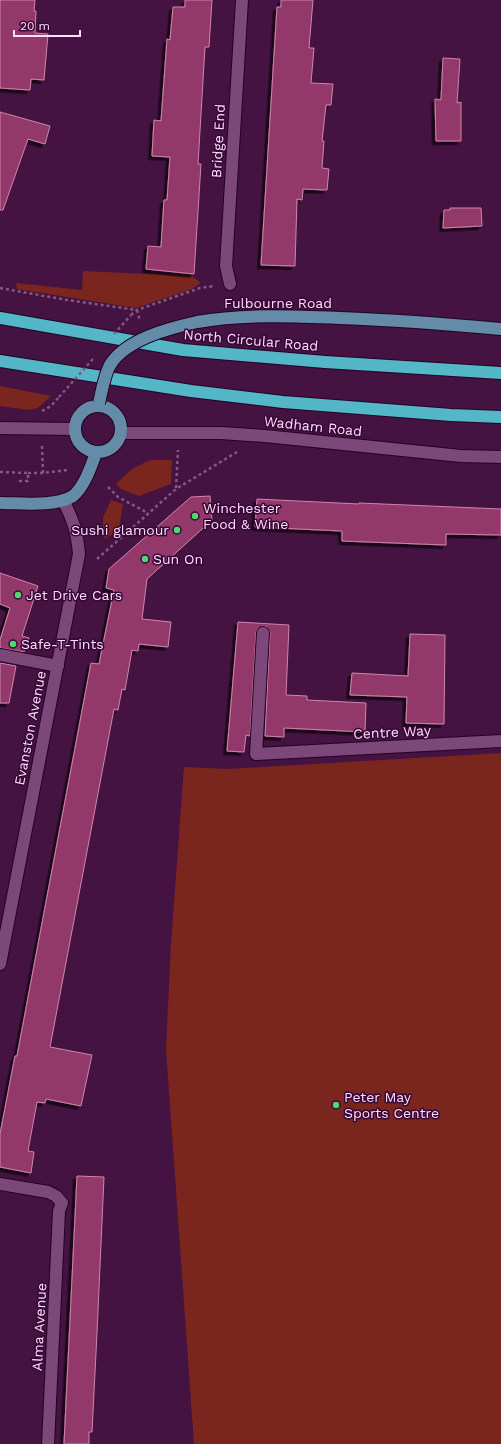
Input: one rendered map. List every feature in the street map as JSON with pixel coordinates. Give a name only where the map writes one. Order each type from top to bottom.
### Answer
[{"type":"highway","name":"North Circular Road","points":[[0,318],[183,350],[501,373]]},
{"type":"highway","points":[[0,360],[191,391],[283,402],[451,415],[501,417]]},
{"type":"main road","name":"Fulbourne Road","points":[[99,405],[110,366],[116,357],[132,344],[181,326],[197,322],[233,317],[311,316],[396,320],[501,329]]},
{"type":"main road","points":[[99,405],[106,407],[117,414],[122,427],[122,433],[120,440],[115,446],[103,453],[96,453],[83,448],[76,436],[75,429],[76,423],[82,412],[99,405]]},
{"type":"main road","points":[[0,503],[47,503],[63,500],[72,496],[79,489],[89,472],[96,453]]},
{"type":"street","name":"Bridge End","points":[[230,284],[226,266],[242,0]]},
{"type":"street","points":[[0,428],[75,429]]},
{"type":"street","name":"Wadham Road","points":[[122,433],[221,433],[265,436],[461,456],[501,457]]},
{"type":"street","name":"Evanston Avenue","points":[[0,964],[79,554],[77,534],[63,500]]},
{"type":"street","name":"Centre Way","points":[[263,632],[256,754],[501,741]]},
{"type":"street","points":[[0,655],[58,666]]},
{"type":"street","name":"Alma Avenue","points":[[0,1184],[48,1192],[56,1196],[62,1204],[59,1211],[48,1444]]},
{"type":"path","points":[[131,315],[137,310],[200,288],[230,284]]},
{"type":"path","points":[[0,288],[67,300],[137,310]]},
{"type":"path","points":[[42,442],[42,474]]},
{"type":"path","points":[[176,489],[178,448]]},
{"type":"path","points":[[75,578],[176,489],[240,451]]},
{"type":"path","points":[[0,472],[42,474],[67,470]]},
{"type":"path","points":[[20,484],[20,481],[28,481],[28,474]]},
{"type":"path","points":[[108,486],[118,497],[148,513]]},
{"type":"shaded area","points":[[83,271],[192,276],[201,283],[192,289],[136,308],[17,289],[16,283],[82,290]]},
{"type":"shaded area","points":[[0,386],[51,396],[38,408],[29,410],[0,406]]},
{"type":"shaded area","points":[[150,460],[172,460],[171,484],[139,496],[121,489],[116,484],[132,469]]},
{"type":"shaded area","points":[[111,500],[123,504],[119,529],[106,539],[103,536],[103,518]]},
{"type":"shaded area","name":"Peter May Sports Centre","points":[[501,753],[501,1444],[194,1444],[166,1049],[171,943],[184,767],[228,769]]},
{"type":"building","points":[[0,0],[35,0],[35,33],[48,34],[44,80],[31,79],[30,90],[0,88]]},
{"type":"building","points":[[185,0],[212,0],[209,47],[205,47],[198,164],[201,164],[194,274],[146,269],[148,246],[161,247],[164,200],[167,200],[170,157],[152,156],[154,120],[161,121],[167,39],[170,40],[173,7],[185,7]]},
{"type":"building","points":[[281,0],[313,0],[309,48],[314,48],[311,83],[333,84],[331,105],[326,105],[322,141],[324,141],[322,168],[329,169],[327,190],[303,189],[302,200],[297,199],[295,266],[261,265],[277,7],[281,7]]},
{"type":"building","points":[[443,58],[460,59],[457,103],[461,102],[461,141],[436,141],[435,99],[441,100]]},
{"type":"building","points":[[0,112],[50,126],[45,144],[28,139],[3,210],[0,210]]},
{"type":"building","points":[[450,208],[481,208],[482,226],[443,228],[444,210],[450,210]]},
{"type":"building","points":[[210,496],[212,520],[147,579],[142,619],[171,622],[168,647],[139,644],[138,651],[132,650],[125,690],[122,689],[118,710],[114,709],[50,1047],[92,1055],[81,1106],[46,1099],[45,1103],[37,1102],[28,1151],[34,1152],[31,1173],[0,1167],[0,1134],[15,1056],[17,1056],[91,663],[99,664],[114,590],[106,588],[109,569],[191,497]]},
{"type":"building","points":[[257,499],[501,509],[501,535],[446,534],[446,545],[342,541],[342,531],[255,527]]},
{"type":"building","points":[[0,573],[38,586],[22,636],[29,638],[24,652],[0,648],[0,640],[10,608],[0,604]]},
{"type":"building","points":[[238,622],[289,625],[286,695],[307,696],[307,700],[366,703],[365,732],[284,728],[284,737],[265,736],[270,633],[267,627],[263,626],[257,629],[256,633],[250,736],[246,735],[244,752],[227,751]]},
{"type":"building","points":[[410,634],[445,635],[444,724],[406,723],[407,697],[350,695],[352,673],[408,676]]},
{"type":"building","points":[[0,663],[16,666],[9,703],[0,703]]},
{"type":"building","points":[[77,1176],[104,1177],[97,1333],[92,1432],[89,1432],[89,1444],[64,1444]]},
{"type":"place","name":"Winchester Food & Wine","points":[[195,516]]},
{"type":"place","name":"Sushi glamour","points":[[177,530]]},
{"type":"place","name":"Sun On","points":[[145,559]]},
{"type":"place","name":"Jet Drive Cars","points":[[18,595]]},
{"type":"place","name":"Safe-T-Tints","points":[[13,644]]},
{"type":"place","name":"Peter May Sports Centre","points":[[336,1105]]}]
